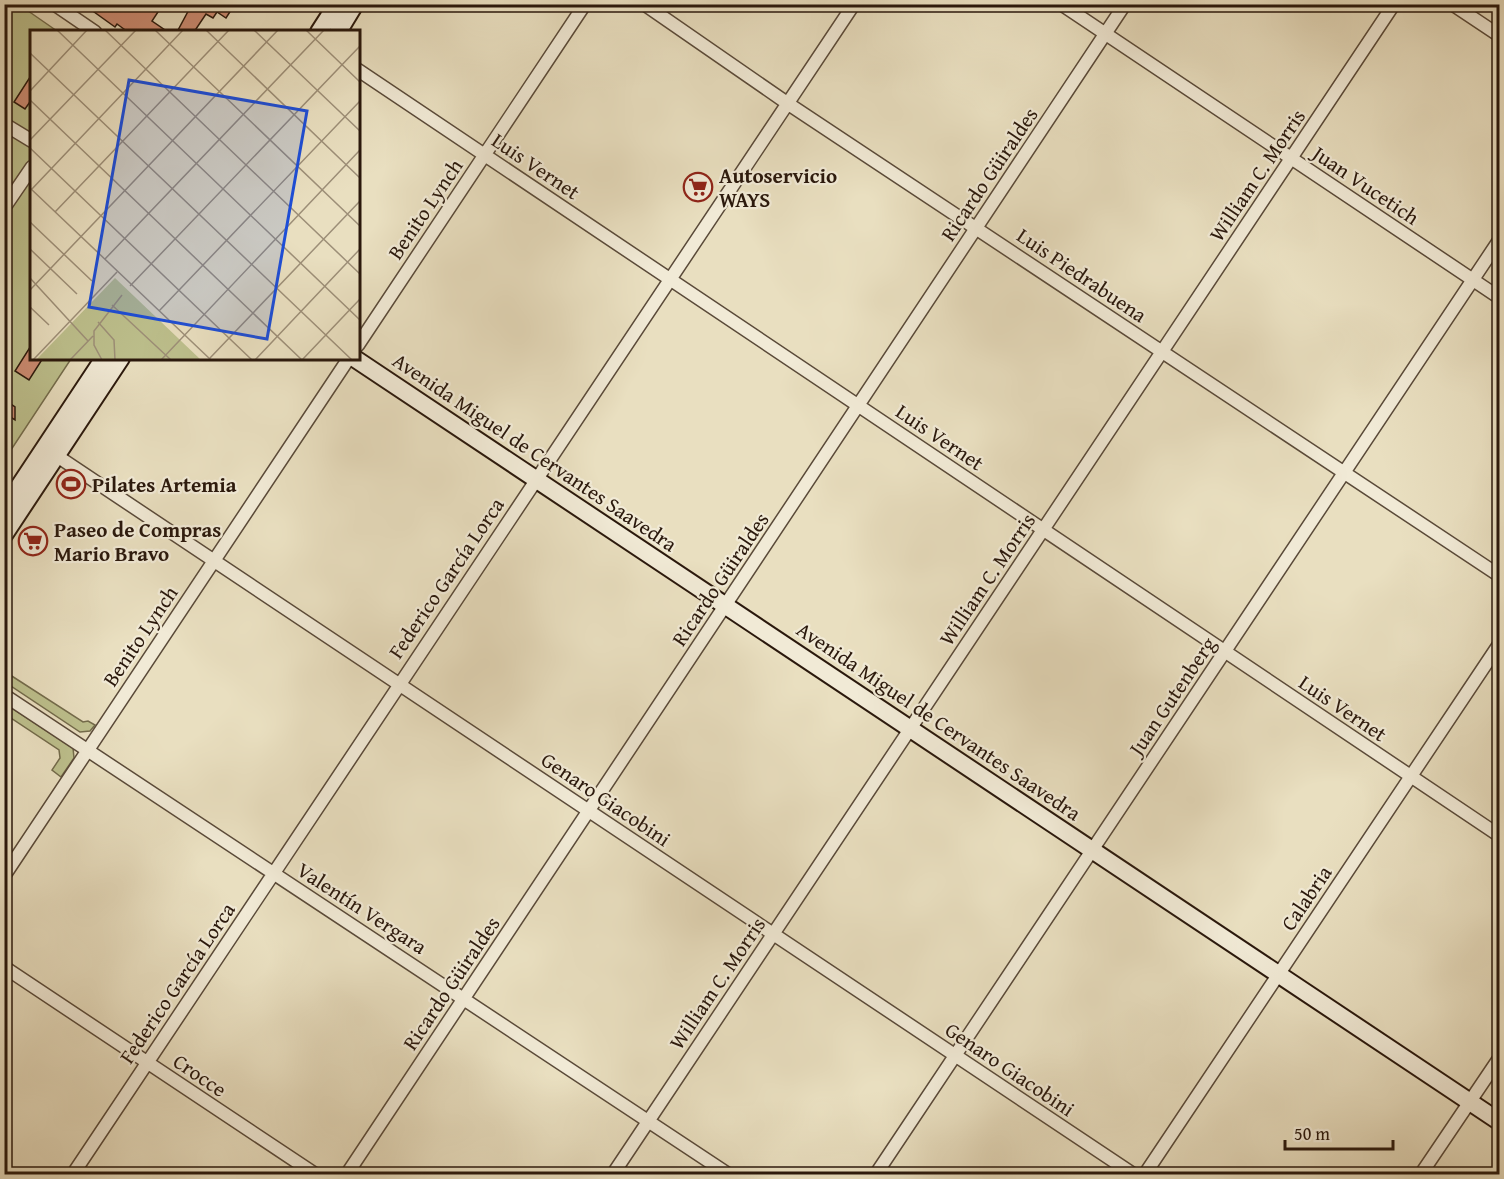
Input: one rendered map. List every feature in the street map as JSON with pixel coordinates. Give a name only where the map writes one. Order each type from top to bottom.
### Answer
[{"type":"street","points":[[54,4],[92,30]]},
{"type":"street","points":[[320,30],[336,4]]},
{"type":"street","points":[[339,30],[355,4]]},
{"type":"street","name":"Benito Lynch","points":[[360,342],[585,4]]},
{"type":"street","name":"Luis Piedrabuena","points":[[644,4],[788,103],[1500,576]]},
{"type":"street","name":"Federico García Lorca","points":[[73,1174],[854,4]]},
{"type":"street","name":"Juan Vucetich","points":[[1061,4],[1500,298]]},
{"type":"street","name":"Ricardo Güiraldes","points":[[347,1174],[1125,4]]},
{"type":"street","name":"William C. Morris","points":[[613,1174],[1394,4]]},
{"type":"street","points":[[1452,4],[1500,36]]},
{"type":"street","name":"Luis Vernet","points":[[360,70],[1500,837]]},
{"type":"street","points":[[4,124],[30,140]]},
{"type":"street","points":[[4,208],[30,170]]},
{"type":"street","name":"Juan Gutenberg","points":[[876,1174],[1500,239]]},
{"type":"street","points":[[4,509],[103,360]]},
{"type":"street","points":[[4,536],[121,360]]},
{"type":"street","name":"Benito Lynch","points":[[4,876],[348,360]]},
{"type":"street","name":"Avenida Miguel de Cervantes Saavedra","points":[[357,360],[1500,1122]]},
{"type":"street","name":"Genaro Giacobini","points":[[57,456],[1133,1174]]},
{"type":"street","name":"Calabria","points":[[1145,1174],[1500,643]]},
{"type":"street","name":"Valentín Vergara","points":[[4,695],[728,1174]]},
{"type":"street","name":"Crocce","points":[[4,967],[315,1174]]},
{"type":"street","points":[[1421,1174],[1500,1057]]},
{"type":"green space","points":[[18,4],[56,30],[30,30],[30,360],[70,360],[5,459],[4,5]]},
{"type":"green space","points":[[4,671],[83,722],[88,721],[95,725],[90,731],[80,732],[5,682]]},
{"type":"green space","points":[[4,703],[73,748],[74,758],[61,777],[52,770],[60,758],[59,750],[5,714]]},
{"type":"building","points":[[83,4],[147,4],[158,12],[152,21],[165,30],[125,30],[117,24],[115,27]]},
{"type":"building","points":[[192,4],[235,4],[226,18],[217,12],[213,18],[206,14],[195,30],[178,30]]},
{"type":"building","points":[[30,77],[30,102],[25,109],[14,102]]},
{"type":"building","points":[[30,347],[30,360],[42,360],[29,380],[15,371]]},
{"type":"building","points":[[8,402],[15,407],[15,420],[4,413]]},
{"type":"place","name":"Autoservicio WAYS","points":[[698,187]]},
{"type":"place","name":"Pilates Artemia","points":[[71,484]]},
{"type":"place","name":"Paseo de Compras Mario Bravo","points":[[33,541]]}]
